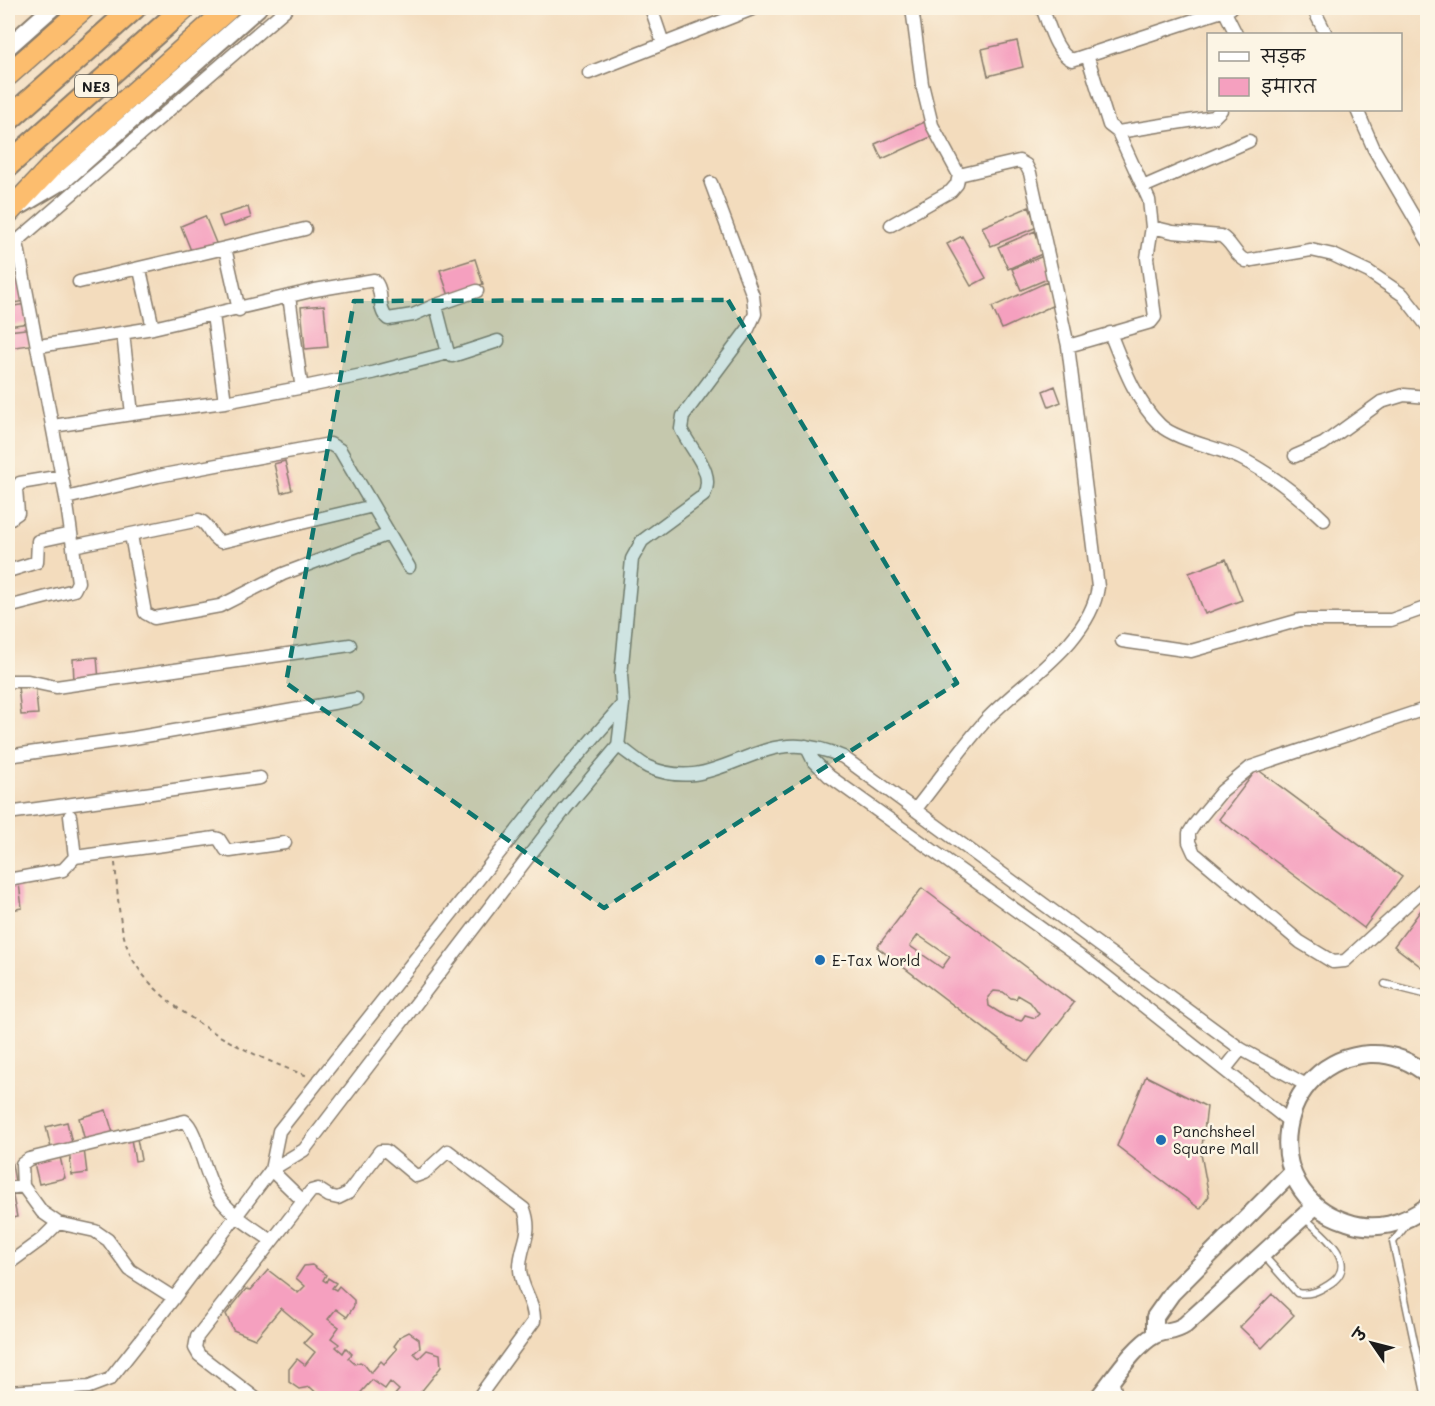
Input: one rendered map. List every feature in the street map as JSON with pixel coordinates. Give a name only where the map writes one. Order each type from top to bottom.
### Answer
[{"type":"highway","points":[[8,75],[84,8]]},
{"type":"highway","name":"NE3","points":[[8,120],[134,8]]},
{"type":"highway","name":"NE3","points":[[8,165],[184,8]]},
{"type":"highway","points":[[8,213],[50,168],[233,16]]},
{"type":"street","points":[[8,47],[52,8]]},
{"type":"street","points":[[246,42],[233,16],[258,8]]},
{"type":"street","points":[[8,607],[74,590],[78,582],[39,345],[12,246],[287,8]]},
{"type":"street","points":[[651,8],[663,43]]},
{"type":"street","points":[[589,74],[754,8]]},
{"type":"street","points":[[891,225],[951,191],[957,184],[958,175],[932,125],[922,84],[912,8]]},
{"type":"street","points":[[1042,8],[1065,57],[1072,60],[1227,9],[1236,33]]},
{"type":"street","points":[[1313,8],[1326,33]]},
{"type":"street","points":[[1068,346],[1151,322],[1155,317],[1147,258],[1152,227],[1149,200],[1118,132],[1109,125],[1087,55]]},
{"type":"street","points":[[1118,132],[1215,117],[1220,111]]},
{"type":"street","points":[[1358,111],[1374,149],[1428,241]]},
{"type":"street","points":[[1143,187],[1250,141]]},
{"type":"street","points":[[915,810],[988,719],[1076,635],[1089,618],[1098,587],[1068,346],[1042,221],[1026,165],[1019,161],[1007,162],[958,175]]},
{"type":"street","points":[[8,1392],[90,1387],[110,1379],[271,1170],[304,1150],[565,809],[618,746],[623,704],[621,675],[632,559],[642,541],[703,496],[710,486],[709,476],[681,429],[683,416],[748,329],[755,314],[753,296],[711,183]]},
{"type":"street","points":[[1152,227],[1173,232],[1221,236],[1227,239],[1239,257],[1246,261],[1311,250],[1333,255],[1369,272],[1402,295],[1428,327]]},
{"type":"street","points":[[79,282],[140,270],[305,229]]},
{"type":"street","points":[[225,248],[239,310]]},
{"type":"street","points":[[140,270],[153,328]]},
{"type":"street","points":[[39,345],[153,328],[239,310],[289,296],[374,280],[379,289],[382,312],[388,319],[413,315],[477,291]]},
{"type":"street","points":[[289,296],[301,383],[304,387]]},
{"type":"street","points":[[431,307],[437,310],[440,317],[448,353]]},
{"type":"street","points":[[213,315],[225,402]]},
{"type":"street","points":[[123,333],[132,414]]},
{"type":"street","points":[[1110,333],[1133,385],[1161,427],[1171,433],[1222,450],[1256,467],[1301,497],[1324,520]]},
{"type":"street","points":[[52,426],[225,402],[304,387],[372,373],[448,353],[457,356],[498,341]]},
{"type":"street","points":[[1295,456],[1323,444],[1382,402],[1404,395],[1428,397]]},
{"type":"street","points":[[66,498],[158,476],[330,444],[340,450],[409,567]]},
{"type":"street","points":[[8,520],[16,517],[18,513],[16,489],[20,483],[62,476]]},
{"type":"street","points":[[8,571],[37,562],[38,541],[130,535],[199,520],[205,522],[213,537],[221,542],[373,506]]},
{"type":"street","points":[[130,535],[146,613],[154,618],[220,606],[283,574],[389,534]]},
{"type":"street","points":[[1122,641],[1191,651],[1300,620],[1392,620],[1428,606]]},
{"type":"street","points":[[8,681],[28,681],[56,687],[350,645]]},
{"type":"street","points":[[8,756],[134,738],[356,699]]},
{"type":"street","points":[[271,1170],[279,1131],[321,1081],[561,775],[623,704]]},
{"type":"street","points":[[1428,708],[1251,767],[1222,791],[1205,811],[1189,833],[1189,842],[1194,853],[1229,883],[1300,942],[1333,962],[1345,961],[1428,885]]},
{"type":"street","points":[[618,746],[647,766],[673,774],[698,775],[724,768],[767,749],[806,746],[824,748],[843,757],[1241,1049],[1308,1086]]},
{"type":"street","points":[[806,746],[813,760],[829,776],[918,837],[1088,962],[1289,1121]]},
{"type":"street","points":[[8,813],[260,778]]},
{"type":"street","points":[[70,816],[75,857]]},
{"type":"street","points":[[918,837],[931,822]]},
{"type":"street","points":[[8,880],[63,870],[75,857],[215,838],[226,850],[230,851],[285,843]]},
{"type":"street","points":[[1225,1069],[1241,1049]]},
{"type":"street","points":[[1422,1210],[1396,1223],[1376,1227],[1355,1225],[1309,1211],[1291,1173],[1287,1153],[1289,1121],[1308,1086],[1322,1071],[1340,1060],[1359,1055],[1379,1054],[1424,1066]]},
{"type":"street","points":[[174,1298],[130,1270],[108,1240],[95,1231],[58,1223],[42,1212],[23,1186],[22,1164],[29,1158],[185,1121],[195,1133],[207,1176],[217,1195],[237,1216],[272,1241]]},
{"type":"street","points":[[255,1398],[199,1355],[195,1348],[197,1337],[315,1188],[338,1198],[348,1193],[380,1151],[386,1151],[416,1176],[424,1173],[448,1150],[524,1209],[529,1223],[520,1257],[520,1272],[535,1310],[534,1321],[478,1398]]},
{"type":"street","points":[[271,1170],[303,1201]]},
{"type":"street","points":[[1155,1335],[1155,1317],[1172,1293],[1291,1173]]},
{"type":"street","points":[[8,1188],[23,1186]]},
{"type":"street","points":[[1098,1398],[1133,1354],[1155,1335],[1175,1332],[1185,1325],[1309,1211]]},
{"type":"street","points":[[8,1264],[42,1239],[58,1223]]},
{"type":"street","points":[[1112,1380],[1118,1398]]},
{"type":"lane","points":[[1385,984],[1428,995]]},
{"type":"lane","points":[[1422,1210],[1395,1236],[1393,1242],[1426,1398]]},
{"type":"lane","points":[[1262,1254],[1297,1293],[1307,1294],[1332,1283],[1341,1270],[1342,1258],[1309,1211]]},
{"type":"path","points":[[114,852],[122,919],[129,951],[142,975],[167,1000],[228,1040],[276,1066],[321,1081]]},
{"type":"highlighted area","points":[[728,300],[957,683],[604,908],[286,683],[354,301]]},
{"type":"building","points":[[1017,41],[1023,67],[988,76],[982,49]]},
{"type":"building","points":[[927,121],[933,136],[882,159],[875,144]]},
{"type":"building","points":[[248,207],[251,218],[223,227],[219,216]]},
{"type":"building","points":[[1029,207],[1037,227],[991,246],[982,227]]},
{"type":"building","points":[[205,216],[216,243],[192,253],[181,226]]},
{"type":"building","points":[[1035,231],[1044,253],[1008,269],[998,247]]},
{"type":"building","points":[[962,236],[986,278],[971,286],[947,244]]},
{"type":"building","points":[[1043,256],[1052,277],[1021,290],[1012,269]]},
{"type":"building","points":[[475,259],[483,284],[449,296],[440,270]]},
{"type":"building","points":[[22,279],[25,301],[8,304],[8,281]]},
{"type":"building","points":[[1047,282],[1056,304],[1002,329],[992,307]]},
{"type":"building","points":[[26,304],[29,323],[8,326],[8,307]]},
{"type":"building","points":[[324,305],[328,347],[305,349],[301,307]]},
{"type":"building","points":[[34,328],[36,344],[8,348],[8,331]]},
{"type":"building","points":[[1055,386],[1061,402],[1049,407],[1043,391]]},
{"type":"building","points":[[285,461],[292,490],[281,493],[274,464]]},
{"type":"building","points":[[1226,559],[1242,600],[1205,614],[1189,573]]},
{"type":"building","points":[[97,657],[99,680],[74,682],[73,659]]},
{"type":"building","points":[[35,684],[38,714],[21,715],[18,686]]},
{"type":"building","points":[[1257,769],[1402,877],[1364,928],[1219,819]]},
{"type":"building","points":[[19,883],[22,908],[11,910],[8,885]]},
{"type":"building","points":[[922,888],[1074,1003],[1028,1062],[877,947]],"holes":[[[918,935],[950,957],[942,968],[910,946]],[[994,991],[1003,992],[1016,999],[1018,995],[1030,1002],[1039,1014],[1035,1018],[1025,1015],[1021,1021],[1005,1016],[989,1006],[988,997]]]},
{"type":"building","points":[[1428,909],[1428,972],[1394,946],[1421,910],[1424,912]]},
{"type":"building","name":"Panchsheel Square Mall","points":[[1146,1076],[1207,1107],[1201,1154],[1209,1196],[1200,1209],[1117,1146]]},
{"type":"building","points":[[106,1110],[113,1133],[85,1141],[79,1118]]},
{"type":"building","points":[[67,1122],[73,1147],[52,1152],[46,1127]]},
{"type":"building","points":[[136,1133],[141,1160],[135,1161],[130,1134]]},
{"type":"building","points":[[84,1149],[87,1173],[72,1175],[69,1150]]},
{"type":"building","points":[[8,1152],[10,1152],[15,1182],[8,1183]]},
{"type":"building","points":[[60,1157],[65,1178],[39,1184],[34,1163]]},
{"type":"building","points":[[12,1192],[17,1217],[8,1219],[8,1193]]},
{"type":"building","points":[[312,1265],[326,1275],[323,1280],[326,1282],[328,1278],[336,1283],[332,1288],[336,1290],[339,1286],[354,1300],[354,1306],[347,1317],[336,1309],[328,1319],[339,1327],[331,1338],[339,1344],[336,1347],[343,1353],[346,1348],[352,1354],[348,1358],[355,1364],[360,1362],[364,1364],[371,1373],[381,1361],[384,1364],[397,1349],[394,1346],[401,1336],[409,1332],[419,1339],[420,1348],[414,1353],[419,1358],[427,1350],[440,1354],[441,1367],[416,1398],[396,1398],[394,1396],[399,1390],[390,1382],[385,1389],[372,1380],[356,1398],[322,1398],[310,1387],[299,1389],[289,1382],[289,1369],[297,1359],[305,1365],[315,1352],[304,1343],[312,1334],[281,1308],[255,1339],[233,1330],[226,1314],[246,1289],[251,1290],[268,1270],[298,1293],[305,1286],[296,1278],[304,1266]]},
{"type":"building","points":[[1272,1294],[1294,1315],[1262,1348],[1240,1327]]},
{"type":"place","name":"E-Tax World","points":[[820,960]]},
{"type":"place","name":"Panchsheel Square Mall","points":[[1161,1140]]}]
